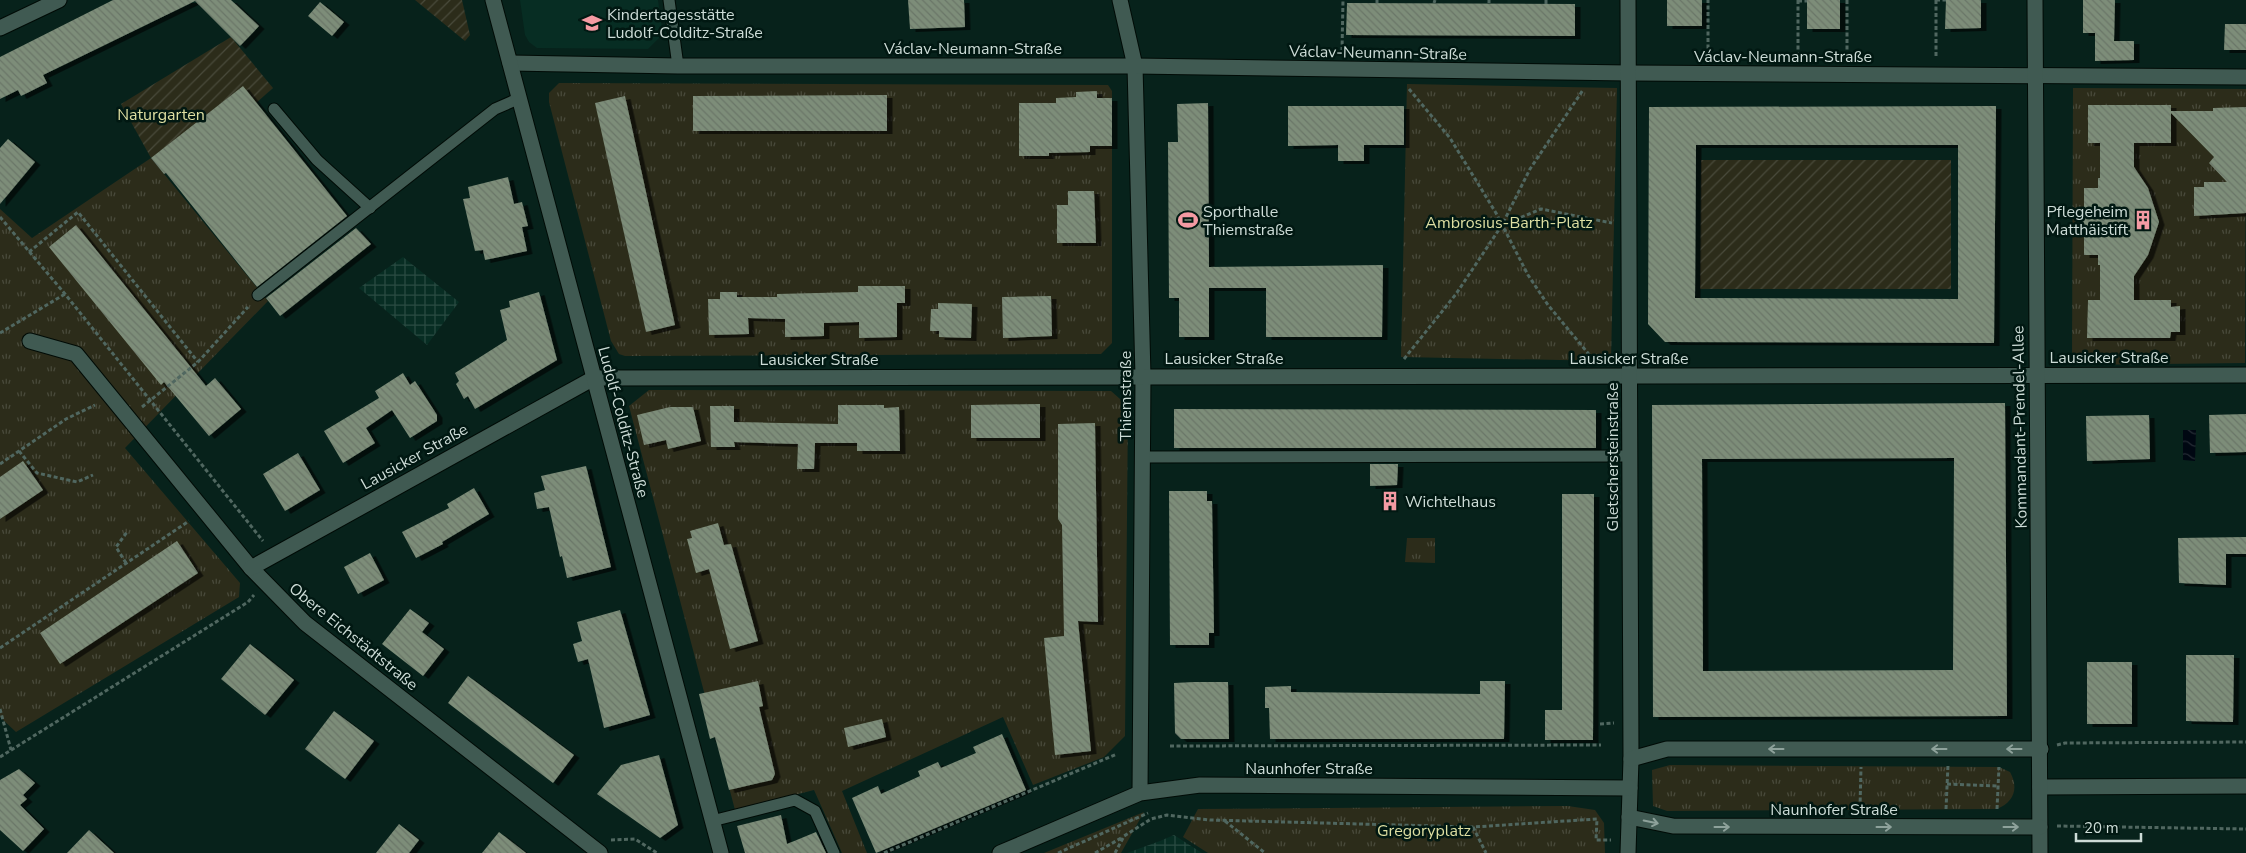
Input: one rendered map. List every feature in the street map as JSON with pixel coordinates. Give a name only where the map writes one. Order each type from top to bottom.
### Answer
[{"type":"street","points":[[0,28],[59,0]]},
{"type":"street","name":"Ludolf-Colditz-Straße","points":[[493,0],[721,853]]},
{"type":"street","name":"Thiemstraße","points":[[1120,0],[1135,66],[1144,376],[1140,793]]},
{"type":"street","name":"Gletschersteinstraße","points":[[1628,0],[1631,759],[1628,853]]},
{"type":"street","name":"Kommandant-Prendel-Allee","points":[[2035,0],[2036,374],[2041,749],[2040,853]]},
{"type":"street","name":"Václav-Neumann-Straße","points":[[510,63],[678,66],[1135,66],[1628,73],[2246,77]]},
{"type":"street","name":"Obere Eichstädtstraße","points":[[30,341],[76,354],[250,568],[305,623],[600,853]]},
{"type":"street","name":"Lausicker Straße","points":[[250,568],[594,378],[1392,375],[2246,375]]},
{"type":"street","points":[[1631,759],[1667,749],[2041,749]]},
{"type":"street","name":"Naunhofer Straße","points":[[1000,853],[1140,793],[1200,785],[1630,788]]},
{"type":"street","points":[[2040,787],[2246,786]]},
{"type":"street","name":"Naunhofer Straße","points":[[1629,817],[1673,826],[2040,827]]},
{"type":"lane","points":[[668,0],[678,66]]},
{"type":"lane","points":[[258,295],[495,109],[520,98]]},
{"type":"lane","points":[[274,108],[317,160],[370,208]]},
{"type":"lane","points":[[1143,457],[1630,456]]},
{"type":"lane","points":[[712,821],[795,800],[815,811],[834,853]]},
{"type":"path","points":[[1342,69],[1343,0]]},
{"type":"path","points":[[1708,0],[1708,73]]},
{"type":"path","points":[[1847,0],[1847,74]]},
{"type":"path","points":[[1936,74],[1936,0],[1946,0]]},
{"type":"path","points":[[1798,74],[1798,1],[1807,2]]},
{"type":"path","points":[[1392,69],[1450,138],[1502,225],[1528,275],[1548,305],[1608,375]]},
{"type":"path","points":[[1392,375],[1456,294],[1502,225],[1530,169],[1595,72]]},
{"type":"path","points":[[1502,225],[1540,209],[1629,227]]},
{"type":"path","points":[[29,252],[78,212],[198,362]]},
{"type":"path","points":[[0,217],[66,294],[274,555]]},
{"type":"path","points":[[0,333],[66,294]]},
{"type":"path","points":[[150,401],[198,362],[258,295]]},
{"type":"path","points":[[0,464],[66,419],[111,397]]},
{"type":"path","points":[[19,451],[38,473],[77,482],[93,475]]},
{"type":"path","points":[[0,648],[204,511]]},
{"type":"path","points":[[126,563],[116,547],[127,532]]},
{"type":"path","points":[[0,758],[248,602],[263,583]]},
{"type":"path","points":[[0,709],[10,750]]},
{"type":"path","points":[[2065,743],[2246,742]]},
{"type":"path","points":[[1170,746],[1601,744]]},
{"type":"path","points":[[1859,827],[1862,749]]},
{"type":"path","points":[[1945,827],[1950,749]]},
{"type":"path","points":[[1996,827],[2000,749]]},
{"type":"path","points":[[884,853],[1117,754]]},
{"type":"path","points":[[1947,784],[1998,786]]},
{"type":"path","points":[[1058,853],[1148,814]]},
{"type":"path","points":[[1095,853],[1151,820],[1167,815],[1225,820],[1473,827],[1597,819],[1596,840]]},
{"type":"path","points":[[1225,820],[1265,853]]},
{"type":"path","points":[[2064,825],[2246,829]]},
{"type":"path","points":[[1473,827],[1486,853]]},
{"type":"path","points":[[1115,853],[1124,836]]},
{"type":"path","points":[[585,841],[635,839],[657,853]]},
{"type":"shaded area","name":"Kindertagesstätte Ludolf-Colditz-Straße","points":[[520,0],[658,0],[662,29],[660,37],[648,49],[537,48],[529,42],[525,35]]},
{"type":"shaded area","points":[[403,257],[459,302],[427,345],[359,288]]},
{"type":"shaded area","points":[[1174,835],[1202,853],[1127,853],[1160,841]]},
{"type":"green space","points":[[415,0],[462,0],[470,35],[465,41]]},
{"type":"green space","name":"Naturgarten","points":[[231,37],[273,88],[256,103],[151,158],[121,104]]},
{"type":"green space","points":[[559,83],[1108,85],[1112,91],[1112,343],[1101,354],[625,356],[619,354],[611,341],[549,102],[549,93]]},
{"type":"green space","name":"Ambrosius-Barth-Platz","points":[[1407,84],[1617,88],[1611,361],[1401,357]]},
{"type":"green space","points":[[2073,88],[2246,89],[2245,363],[2072,365]]},
{"type":"green space","points":[[151,158],[268,301],[125,448],[240,583],[239,597],[16,732],[0,717],[0,209],[32,238]]},
{"type":"green space","points":[[1701,160],[1951,160],[1951,289],[1700,289]]},
{"type":"green space","points":[[649,390],[1111,391],[1128,406],[1125,736],[1104,757],[1033,785],[1003,717],[842,791],[867,853],[842,853],[814,790],[735,810],[629,406]]},
{"type":"green space","points":[[1407,538],[1435,538],[1435,563],[1405,562]]},
{"type":"green space","points":[[1670,765],[1999,767],[2010,772],[2013,778],[2014,789],[2007,803],[1997,809],[1667,811],[1653,806],[1652,770]]},
{"type":"green space","name":"Gregoryplatz","points":[[1568,806],[1595,810],[1604,823],[1605,853],[1208,853],[1183,837],[1198,809]]},
{"type":"green space","points":[[1144,812],[1121,853],[1044,853]]},
{"type":"water","points":[[2183,430],[2196,430],[2195,461],[2183,460]]},
{"type":"building","points":[[113,0],[231,0],[259,26],[240,46],[195,1],[43,75],[47,83],[21,96],[18,90],[0,99],[0,57]]},
{"type":"building","points":[[908,0],[964,0],[965,27],[910,29]]},
{"type":"building","points":[[1667,0],[1702,0],[1702,26],[1667,26]]},
{"type":"building","points":[[1807,0],[1840,0],[1840,29],[1807,29]]},
{"type":"building","points":[[1946,0],[1981,0],[1981,28],[1945,29]]},
{"type":"building","points":[[2083,0],[2115,0],[2114,41],[2134,41],[2134,60],[2095,61],[2095,33],[2083,33]]},
{"type":"building","points":[[320,2],[344,22],[332,36],[308,16]]},
{"type":"building","points":[[1347,3],[1575,4],[1575,36],[1346,35]]},
{"type":"building","points":[[2225,24],[2246,24],[2246,50],[2224,50]]},
{"type":"building","points":[[243,86],[347,216],[257,287],[166,173],[164,174],[151,158]]},
{"type":"building","points":[[1097,91],[1097,98],[1112,98],[1112,146],[1090,146],[1090,152],[1049,153],[1049,156],[1019,156],[1019,103],[1056,103],[1056,98],[1076,97],[1076,92]]},
{"type":"building","points":[[887,95],[887,131],[693,131],[693,96]]},
{"type":"building","points":[[625,96],[675,325],[646,332],[595,103]]},
{"type":"building","points":[[1208,103],[1209,267],[1383,265],[1382,337],[1266,337],[1266,288],[1209,288],[1209,337],[1179,337],[1179,298],[1169,298],[1168,142],[1178,142],[1177,104]]},
{"type":"building","name":"Pflegeheim Matthäistift","points":[[2088,105],[2171,105],[2171,111],[2213,111],[2213,108],[2246,107],[2246,213],[2194,216],[2194,187],[2204,187],[2204,182],[2227,182],[2209,163],[2214,157],[2171,113],[2171,143],[2134,143],[2134,167],[2148,188],[2159,222],[2148,255],[2134,276],[2134,300],[2171,300],[2171,307],[2180,306],[2180,332],[2171,332],[2170,338],[2087,338],[2088,300],[2100,300],[2100,265],[2098,265],[2098,255],[2084,255],[2084,237],[2081,237],[2081,208],[2084,208],[2084,188],[2098,188],[2098,178],[2100,178],[2100,143],[2088,143]]},
{"type":"building","points":[[1288,106],[1404,106],[1404,145],[1364,145],[1364,161],[1338,161],[1338,145],[1288,146]]},
{"type":"building","points":[[1996,106],[1994,343],[1665,342],[1648,324],[1649,107]],"holes":[[[1696,145],[1958,145],[1958,299],[1695,298]]]},
{"type":"building","points":[[8,139],[35,162],[0,204],[0,148]]},
{"type":"building","points":[[508,177],[514,204],[522,202],[528,226],[522,227],[527,251],[485,260],[483,250],[475,251],[463,199],[470,198],[468,187]]},
{"type":"building","points":[[1068,191],[1094,191],[1096,243],[1057,243],[1057,205],[1068,205]]},
{"type":"building","points":[[76,225],[206,386],[215,378],[241,409],[209,436],[164,382],[161,385],[49,247]]},
{"type":"building","points":[[356,228],[371,244],[280,316],[266,298]]},
{"type":"building","points":[[858,286],[905,286],[905,303],[897,303],[897,337],[859,338],[859,322],[824,323],[824,336],[785,337],[785,319],[748,318],[749,334],[709,335],[708,299],[720,299],[720,292],[737,292],[737,297],[777,297],[777,294],[858,292]]},
{"type":"building","points":[[539,292],[557,360],[475,409],[468,396],[464,399],[456,384],[459,381],[455,373],[507,340],[500,310],[510,307],[509,301]]},
{"type":"building","points":[[1051,296],[1052,336],[1003,338],[1002,297]]},
{"type":"building","points":[[938,303],[972,304],[971,338],[939,337],[939,331],[930,331],[931,309],[938,309]]},
{"type":"building","points":[[403,373],[410,385],[415,381],[437,415],[437,421],[410,438],[392,410],[366,428],[375,443],[343,463],[324,431],[379,398],[375,391]]},
{"type":"building","points":[[2005,403],[2007,716],[1653,717],[1652,405]],"holes":[[[1954,458],[1953,670],[1703,671],[1702,459]]]},
{"type":"building","points":[[1040,404],[1040,438],[971,438],[971,405]]},
{"type":"building","points":[[838,405],[884,405],[884,408],[899,407],[900,451],[857,451],[857,443],[815,443],[814,469],[797,469],[798,444],[734,442],[735,447],[711,447],[710,406],[734,406],[734,422],[838,424]]},
{"type":"building","points":[[670,407],[693,407],[701,441],[668,449],[666,440],[644,445],[637,415]]},
{"type":"building","points":[[1174,409],[1596,410],[1596,448],[1174,448]]},
{"type":"building","points":[[2246,414],[2246,452],[2210,453],[2209,415]]},
{"type":"building","points":[[2149,415],[2150,459],[2087,461],[2086,416]]},
{"type":"building","points":[[1095,423],[1098,622],[1078,621],[1091,751],[1055,755],[1044,638],[1064,636],[1062,525],[1058,519],[1058,424]]},
{"type":"building","points":[[298,453],[320,490],[285,511],[263,474]]},
{"type":"building","points":[[23,461],[43,490],[0,519],[0,477]]},
{"type":"building","points":[[1370,464],[1398,464],[1397,485],[1370,486]]},
{"type":"building","points":[[586,466],[611,567],[567,578],[562,556],[560,557],[549,507],[537,509],[534,493],[545,490],[541,476]]},
{"type":"building","points":[[474,488],[489,514],[442,542],[443,544],[416,558],[402,532],[449,508],[447,504]]},
{"type":"building","points":[[1169,491],[1207,491],[1207,501],[1212,501],[1214,633],[1209,633],[1209,645],[1170,645]]},
{"type":"building","points":[[1562,494],[1594,494],[1593,740],[1545,740],[1545,710],[1562,710]]},
{"type":"building","points":[[718,523],[724,545],[731,544],[758,641],[730,649],[709,569],[696,573],[687,539],[692,538],[690,531]]},
{"type":"building","points":[[2246,537],[2246,554],[2226,554],[2226,585],[2179,583],[2178,538]]},
{"type":"building","points":[[177,541],[198,573],[60,664],[40,633]]},
{"type":"building","points":[[370,553],[384,580],[358,594],[344,567]]},
{"type":"building","points":[[410,609],[429,623],[422,632],[444,649],[423,676],[382,644]]},
{"type":"building","points":[[620,610],[650,715],[604,728],[588,659],[578,662],[573,644],[582,641],[577,622]]},
{"type":"building","points":[[250,644],[294,680],[265,715],[221,679]]},
{"type":"building","points":[[2186,655],[2234,655],[2233,722],[2186,721]]},
{"type":"building","points":[[2087,662],[2132,662],[2132,724],[2087,724]]},
{"type":"building","points":[[468,676],[574,755],[553,783],[448,703]]},
{"type":"building","points":[[758,681],[763,706],[759,707],[775,774],[772,780],[729,790],[715,737],[710,739],[699,694]]},
{"type":"building","points":[[1480,681],[1505,681],[1504,739],[1270,739],[1269,708],[1265,708],[1265,687],[1291,686],[1291,692],[1480,694]]},
{"type":"building","points":[[1228,682],[1229,739],[1181,739],[1175,733],[1174,683]]},
{"type":"building","points":[[334,711],[374,741],[345,779],[305,749]]},
{"type":"building","points":[[882,719],[886,737],[848,747],[844,728]]},
{"type":"building","points":[[1002,734],[1026,790],[876,853],[852,798],[878,786],[881,794],[920,776],[918,771],[938,762],[941,768],[976,753],[973,747]]},
{"type":"building","points":[[659,755],[678,825],[660,838],[597,794],[621,765]]},
{"type":"building","points":[[19,769],[35,783],[23,795],[27,799],[20,805],[44,829],[23,851],[0,830],[0,780]]},
{"type":"building","points":[[781,815],[787,844],[816,832],[826,853],[745,853],[737,826]]},
{"type":"building","points":[[399,824],[419,840],[409,853],[376,853]]},
{"type":"building","points":[[89,830],[114,853],[67,853]]},
{"type":"building","points":[[499,832],[526,853],[482,853]]},
{"type":"place","name":"Kindertagesstätte Ludolf-Colditz-Straße","points":[[592,23]]},
{"type":"place","name":"Sporthalle Thiemstraße","points":[[1188,220]]},
{"type":"place","name":"Pflegeheim Matthäistift","points":[[2143,220]]},
{"type":"place","name":"Wichtelhaus","points":[[1390,501]]}]
